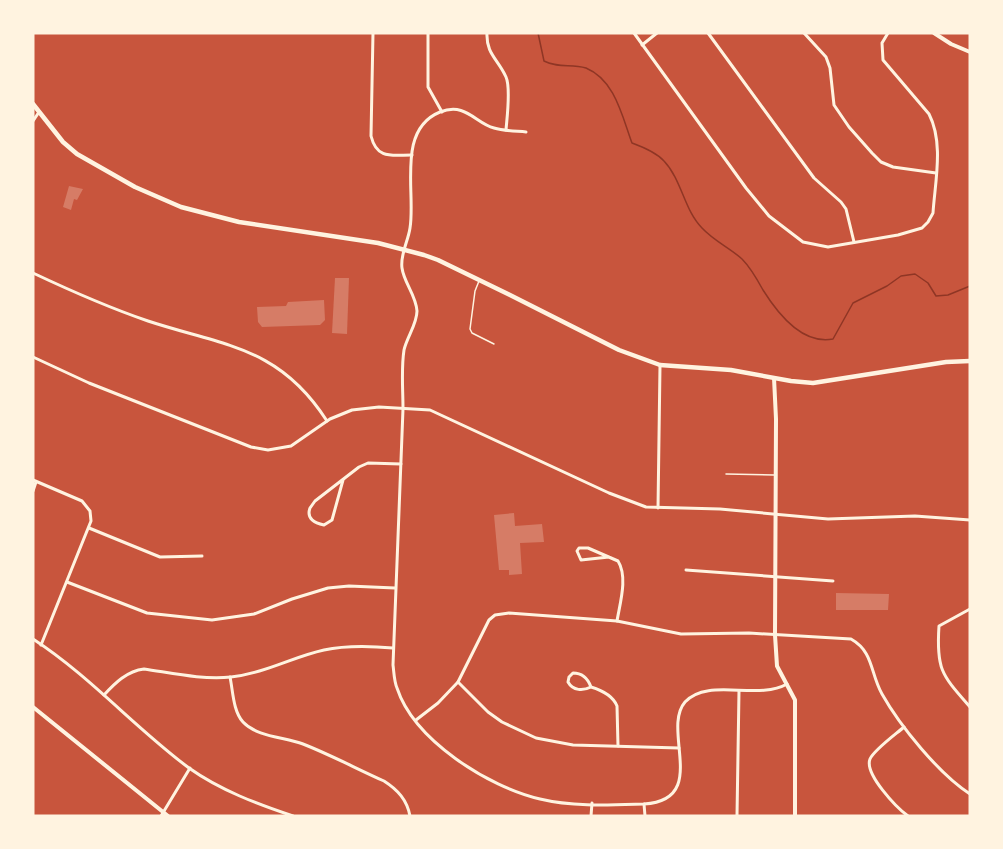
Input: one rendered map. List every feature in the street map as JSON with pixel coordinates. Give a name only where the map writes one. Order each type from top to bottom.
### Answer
[{"type":"main road","points":[[33,104],[63,142],[77,154],[135,188],[181,207],[239,222],[405,249],[438,260],[618,350],[660,365],[731,370],[813,383],[940,363],[970,361]]},
{"type":"street","points":[[373,33],[371,127],[373,144],[376,150],[384,154],[412,155]]},
{"type":"street","points":[[428,33],[428,87],[442,112]]},
{"type":"street","points":[[487,33],[488,49],[507,80],[506,130]]},
{"type":"street","points":[[634,33],[735,174],[769,216],[803,243],[828,247],[898,235],[922,228],[933,213],[938,141],[934,123],[883,60],[882,43],[888,33]]},
{"type":"street","points":[[642,45],[657,33]]},
{"type":"street","points":[[708,33],[814,178],[841,202],[849,218],[854,242]]},
{"type":"street","points":[[804,33],[826,57],[830,68],[834,105],[849,127],[872,153],[881,162],[893,167],[936,172]]},
{"type":"street","points":[[933,33],[970,52]]},
{"type":"street","points":[[526,132],[492,128],[459,110],[442,112],[423,125],[416,136],[412,155],[411,225],[402,267],[417,309],[415,322],[404,351],[393,648],[396,685],[406,707],[444,748],[476,773],[494,783],[542,799],[569,803],[656,804],[675,792],[679,780],[679,717],[684,703],[704,691],[771,691],[788,683]]},
{"type":"street","points":[[33,121],[39,112]]},
{"type":"street","points":[[33,273],[71,291],[146,320],[239,347],[260,357],[294,381],[318,406],[327,421]]},
{"type":"street","points":[[33,357],[89,383],[252,447],[268,450],[285,448],[298,443],[327,421],[342,413],[364,407],[435,411],[629,502],[658,508],[720,509],[828,519],[915,516],[970,520]]},
{"type":"street","points":[[658,508],[660,365]]},
{"type":"street","points":[[774,377],[775,635],[777,666],[788,683],[796,706],[795,816]]},
{"type":"street","points":[[343,480],[332,520],[324,525],[315,523],[310,518],[308,511],[310,508],[315,501],[349,473],[368,463],[401,464]]},
{"type":"street","points":[[33,491],[35,481],[82,501],[90,511],[91,521],[41,645]]},
{"type":"street","points":[[89,528],[160,557],[202,556]]},
{"type":"street","points":[[609,557],[581,560],[577,551],[579,548],[588,548],[609,557],[618,561],[622,569],[617,621]]},
{"type":"street","points":[[686,570],[832,581]]},
{"type":"street","points":[[67,582],[147,613],[212,620],[254,614],[328,588],[349,586],[395,588]]},
{"type":"street","points":[[970,609],[939,626],[938,636],[941,671],[970,707]]},
{"type":"street","points":[[416,720],[438,703],[458,682],[483,629],[495,615],[509,613],[617,621],[681,634],[749,633],[851,639],[861,645],[867,654],[880,692],[904,727],[955,784],[970,794]]},
{"type":"street","points":[[33,639],[104,695],[190,768],[248,800],[293,816]]},
{"type":"street","points":[[104,695],[114,684],[136,670],[230,677],[268,670],[324,650],[371,646],[393,648]]},
{"type":"street","points":[[591,687],[586,677],[581,674],[573,673],[569,676],[568,682],[574,688],[584,690],[591,687],[602,691],[616,703],[618,746]]},
{"type":"street","points":[[230,677],[239,717],[244,724],[254,730],[302,744],[384,781],[403,797],[410,816]]},
{"type":"street","points":[[458,682],[495,717],[536,738],[573,745],[680,748]]},
{"type":"street","points":[[736,816],[739,691]]},
{"type":"street","points":[[33,707],[164,815],[190,768]]},
{"type":"street","points":[[904,727],[870,758],[868,767],[870,774],[908,816]]},
{"type":"street","points":[[591,816],[592,803]]},
{"type":"street","points":[[644,804],[645,816]]},
{"type":"street","points":[[900,816],[904,813]]},
{"type":"lane","points":[[480,280],[475,291],[474,314],[470,329],[472,333],[494,344]]},
{"type":"lane","points":[[726,474],[775,475]]},
{"type":"building","points":[[69,186],[83,189],[77,200],[74,199],[71,210],[63,207]]},
{"type":"building","points":[[335,278],[349,278],[347,334],[332,333]]},
{"type":"building","points":[[324,300],[325,320],[320,325],[262,327],[258,322],[257,307],[286,306],[288,302]]},
{"type":"building","points":[[514,513],[515,526],[542,524],[544,542],[520,543],[522,574],[509,575],[509,570],[499,570],[494,515]]},
{"type":"building","points":[[836,593],[889,594],[888,610],[836,610]]},
{"type":"waterway","points":[[538,33],[544,61],[555,65],[586,68],[604,81],[621,111],[632,143],[653,152],[664,161],[675,177],[696,221],[712,237],[742,259],[776,309],[801,332],[822,340],[833,339],[853,303],[887,286],[901,276],[915,274],[928,283],[936,296],[948,295],[970,286]]}]
